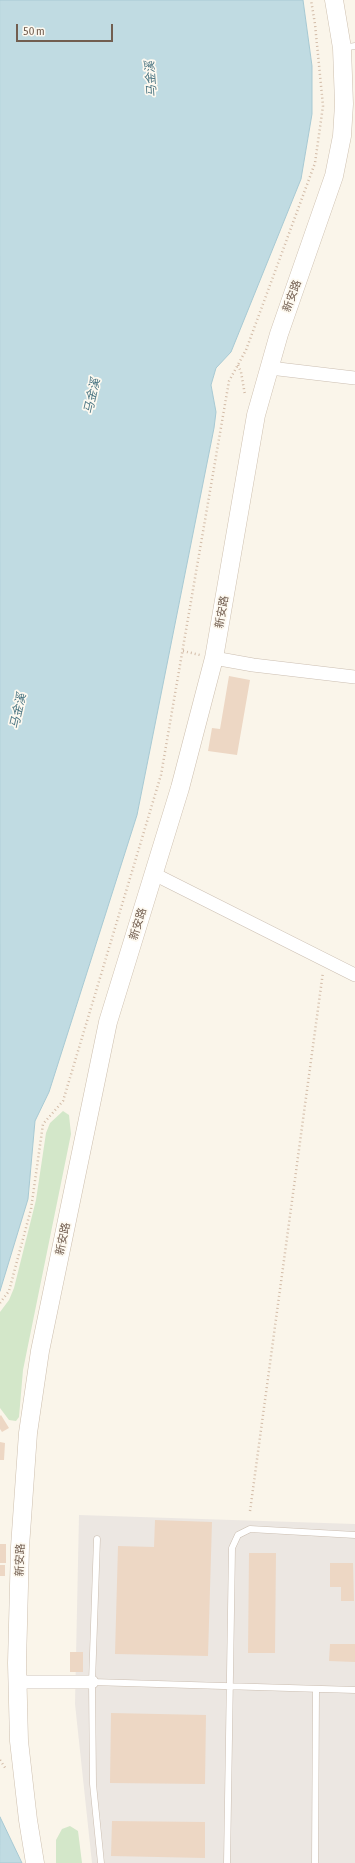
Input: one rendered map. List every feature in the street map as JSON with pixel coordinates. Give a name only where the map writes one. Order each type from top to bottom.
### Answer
[{"type":"main road","name":"新安路","points":[[35,1863],[19,1741],[18,1682],[20,1547],[28,1433],[40,1351],[108,1022],[180,788],[214,658],[256,415],[279,334],[334,176],[342,136],[348,47],[334,0]]},
{"type":"street","points":[[270,368],[355,378]]},
{"type":"street","points":[[214,658],[253,665],[355,677]]},
{"type":"street","points":[[154,874],[355,975]]},
{"type":"street","points":[[18,1682],[92,1682]]},
{"type":"lane","points":[[227,1863],[232,1548],[238,1535],[250,1529],[355,1535]]},
{"type":"lane","points":[[97,1539],[92,1682],[93,1784],[101,1863]]},
{"type":"lane","points":[[92,1682],[355,1690]]},
{"type":"lane","points":[[315,1863],[316,1689]]},
{"type":"path","points":[[0,1303],[8,1291],[31,1208],[43,1124],[63,1100],[161,774],[229,381],[246,350],[314,163],[323,106],[315,24],[311,0]]},
{"type":"path","points":[[238,364],[241,372],[247,406],[256,415]]},
{"type":"path","points":[[250,1511],[325,960]]},
{"type":"shaded area","points":[[79,1515],[355,1524],[355,1863],[92,1863],[75,1704]]},
{"type":"green space","points":[[63,1111],[69,1115],[71,1134],[23,1370],[19,1417],[16,1421],[9,1420],[0,1408],[0,1312],[9,1300],[14,1288],[36,1200],[46,1133],[50,1123]]},
{"type":"green space","points":[[70,1826],[78,1831],[82,1863],[56,1863],[56,1840],[62,1829]]},
{"type":"water","name":"马金溪","points":[[0,0],[303,0],[312,66],[312,114],[301,179],[231,352],[216,368],[211,385],[216,412],[214,428],[137,815],[49,1092],[35,1121],[28,1199],[0,1291]]},
{"type":"water","points":[[0,1817],[22,1863],[0,1863]]},
{"type":"building","points":[[229,676],[250,680],[237,755],[208,751],[212,728],[220,729]]},
{"type":"building","points":[[1,1415],[9,1428],[2,1432],[0,1429]]},
{"type":"building","points":[[0,1442],[5,1443],[4,1460],[0,1460]]},
{"type":"building","points":[[155,1520],[212,1522],[208,1656],[115,1654],[118,1546],[154,1547]]},
{"type":"building","points":[[0,1544],[6,1544],[6,1563],[0,1563]]},
{"type":"building","points":[[249,1553],[276,1553],[275,1653],[248,1653]]},
{"type":"building","points":[[330,1563],[353,1563],[354,1601],[341,1601],[341,1587],[330,1587]]},
{"type":"building","points":[[0,1565],[5,1565],[5,1576],[0,1576]]},
{"type":"building","points":[[330,1644],[355,1644],[355,1662],[329,1661]]},
{"type":"building","points":[[70,1652],[83,1652],[83,1672],[70,1672]]},
{"type":"building","points":[[111,1713],[206,1715],[205,1784],[110,1783]]},
{"type":"building","points":[[112,1821],[205,1822],[205,1858],[111,1856]]}]
